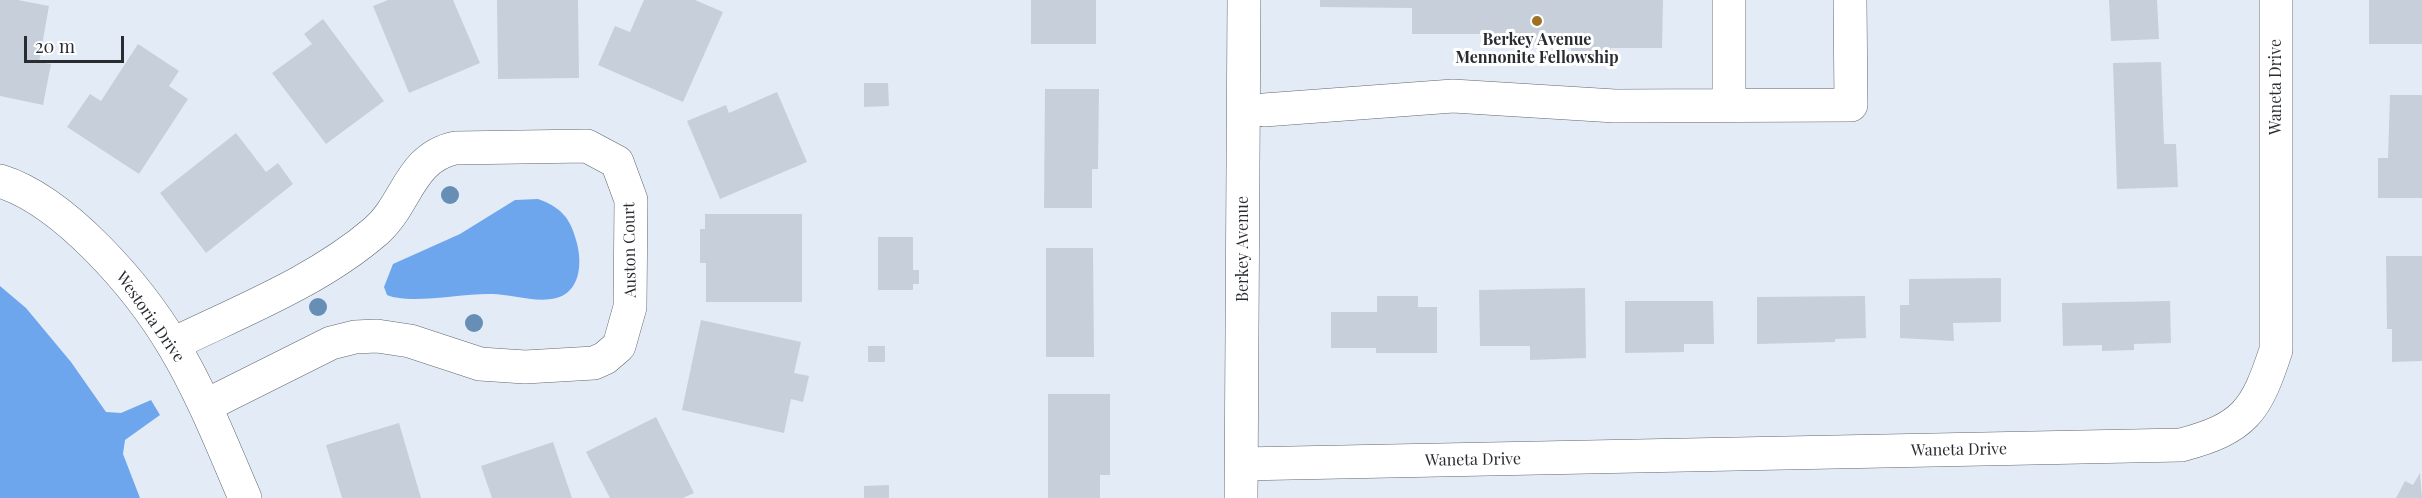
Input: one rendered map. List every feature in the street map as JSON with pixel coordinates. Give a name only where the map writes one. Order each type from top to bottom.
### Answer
[{"type":"street","name":"Berkey Avenue","points":[[1241,498],[1244,0]]},
{"type":"street","points":[[1729,0],[1729,105]]},
{"type":"street","points":[[1264,110],[1453,96],[1615,106],[1851,105],[1850,0]]},
{"type":"street","name":"Waneta Drive","points":[[1242,464],[2181,445],[2216,436],[2244,418],[2263,388],[2276,350],[2276,0]]},
{"type":"street","name":"Auston Court","points":[[173,344],[283,290],[344,256],[378,230],[427,159],[442,151],[455,148],[587,146],[617,162],[631,200],[630,307],[619,346],[605,358],[594,363],[525,367],[480,364],[410,341],[377,336],[356,337],[331,343],[205,406]]},
{"type":"street","name":"Westoria Drive","points":[[0,181],[51,208],[88,237],[120,273],[173,344],[205,406],[245,498]]},
{"type":"water","points":[[538,199],[558,209],[574,232],[579,253],[579,268],[576,281],[568,292],[560,297],[541,300],[492,294],[423,299],[397,298],[387,295],[384,287],[393,264],[460,234],[515,200]]},
{"type":"water","points":[[0,286],[26,308],[71,362],[106,412],[121,413],[151,400],[160,415],[125,440],[123,454],[140,498],[0,498]]},
{"type":"building","points":[[0,0],[18,0],[49,6],[39,62],[51,64],[43,105],[0,96]]},
{"type":"building","points":[[388,0],[453,0],[480,63],[409,93],[373,6]]},
{"type":"building","points":[[497,0],[578,0],[579,78],[498,79]]},
{"type":"building","points":[[644,0],[695,0],[723,12],[683,102],[598,65],[615,26],[630,32]]},
{"type":"building","points":[[1031,0],[1096,0],[1096,44],[1031,44]]},
{"type":"building","name":"Berkey Avenue Mennonite Fellowship","points":[[1320,0],[1663,0],[1662,48],[1611,48],[1611,56],[1571,56],[1571,46],[1484,45],[1484,34],[1412,34],[1412,8],[1320,7]]},
{"type":"building","points":[[2109,0],[2157,0],[2159,39],[2111,41]]},
{"type":"building","points":[[2369,0],[2422,0],[2422,44],[2369,44]]},
{"type":"building","points":[[323,19],[384,101],[326,144],[272,73],[312,44],[304,34]]},
{"type":"building","points":[[138,44],[179,71],[169,86],[188,99],[139,174],[67,127],[90,94],[101,101]]},
{"type":"building","points":[[2161,62],[2164,144],[2176,144],[2178,187],[2117,189],[2113,63]]},
{"type":"building","points":[[864,83],[888,83],[889,106],[864,107]]},
{"type":"building","points":[[1045,89],[1099,89],[1098,169],[1092,169],[1092,208],[1044,208]]},
{"type":"building","points":[[777,92],[807,162],[720,199],[687,121],[726,105],[729,113]]},
{"type":"building","points":[[2390,95],[2422,95],[2422,198],[2378,198],[2378,158],[2388,158]]},
{"type":"building","points":[[236,133],[266,172],[278,163],[293,184],[206,253],[160,193]]},
{"type":"building","points":[[705,214],[802,214],[802,302],[706,302],[706,263],[700,263],[700,229],[705,229]]},
{"type":"building","points":[[878,237],[913,237],[913,270],[919,270],[919,284],[913,284],[913,290],[878,290]]},
{"type":"building","points":[[1046,248],[1093,248],[1094,357],[1046,357]]},
{"type":"building","points":[[2386,256],[2422,256],[2422,361],[2392,362],[2392,329],[2387,329]]},
{"type":"building","points":[[2001,278],[2001,322],[1953,323],[1954,341],[1900,338],[1900,305],[1909,305],[1909,279]]},
{"type":"building","points":[[1585,288],[1586,358],[1530,360],[1530,346],[1480,346],[1479,290]]},
{"type":"building","points":[[1377,296],[1418,296],[1418,307],[1437,307],[1437,353],[1376,353],[1376,348],[1331,348],[1331,312],[1377,312]]},
{"type":"building","points":[[1865,296],[1866,338],[1835,339],[1835,342],[1757,344],[1757,297]]},
{"type":"building","points":[[1625,301],[1713,301],[1714,344],[1684,344],[1684,352],[1625,353]]},
{"type":"building","points":[[2170,301],[2171,343],[2134,344],[2134,350],[2102,351],[2102,345],[2063,346],[2062,303]]},
{"type":"building","points":[[701,320],[801,342],[794,373],[809,376],[803,402],[791,399],[784,433],[682,410]]},
{"type":"building","points":[[868,346],[885,346],[885,362],[868,362]]},
{"type":"building","points":[[1048,394],[1110,394],[1110,475],[1100,475],[1100,498],[1048,498]]},
{"type":"building","points":[[656,417],[694,493],[683,498],[610,498],[586,452]]},
{"type":"building","points":[[399,423],[421,498],[342,498],[326,445]]},
{"type":"building","points":[[553,442],[572,498],[492,498],[481,466]]},
{"type":"building","points":[[2420,473],[2422,498],[2396,498],[2405,481],[2413,485]]},
{"type":"building","points":[[889,485],[889,498],[864,498],[864,486]]},
{"type":"place","name":"Berkey Avenue Mennonite Fellowship","points":[[1537,21]]}]
